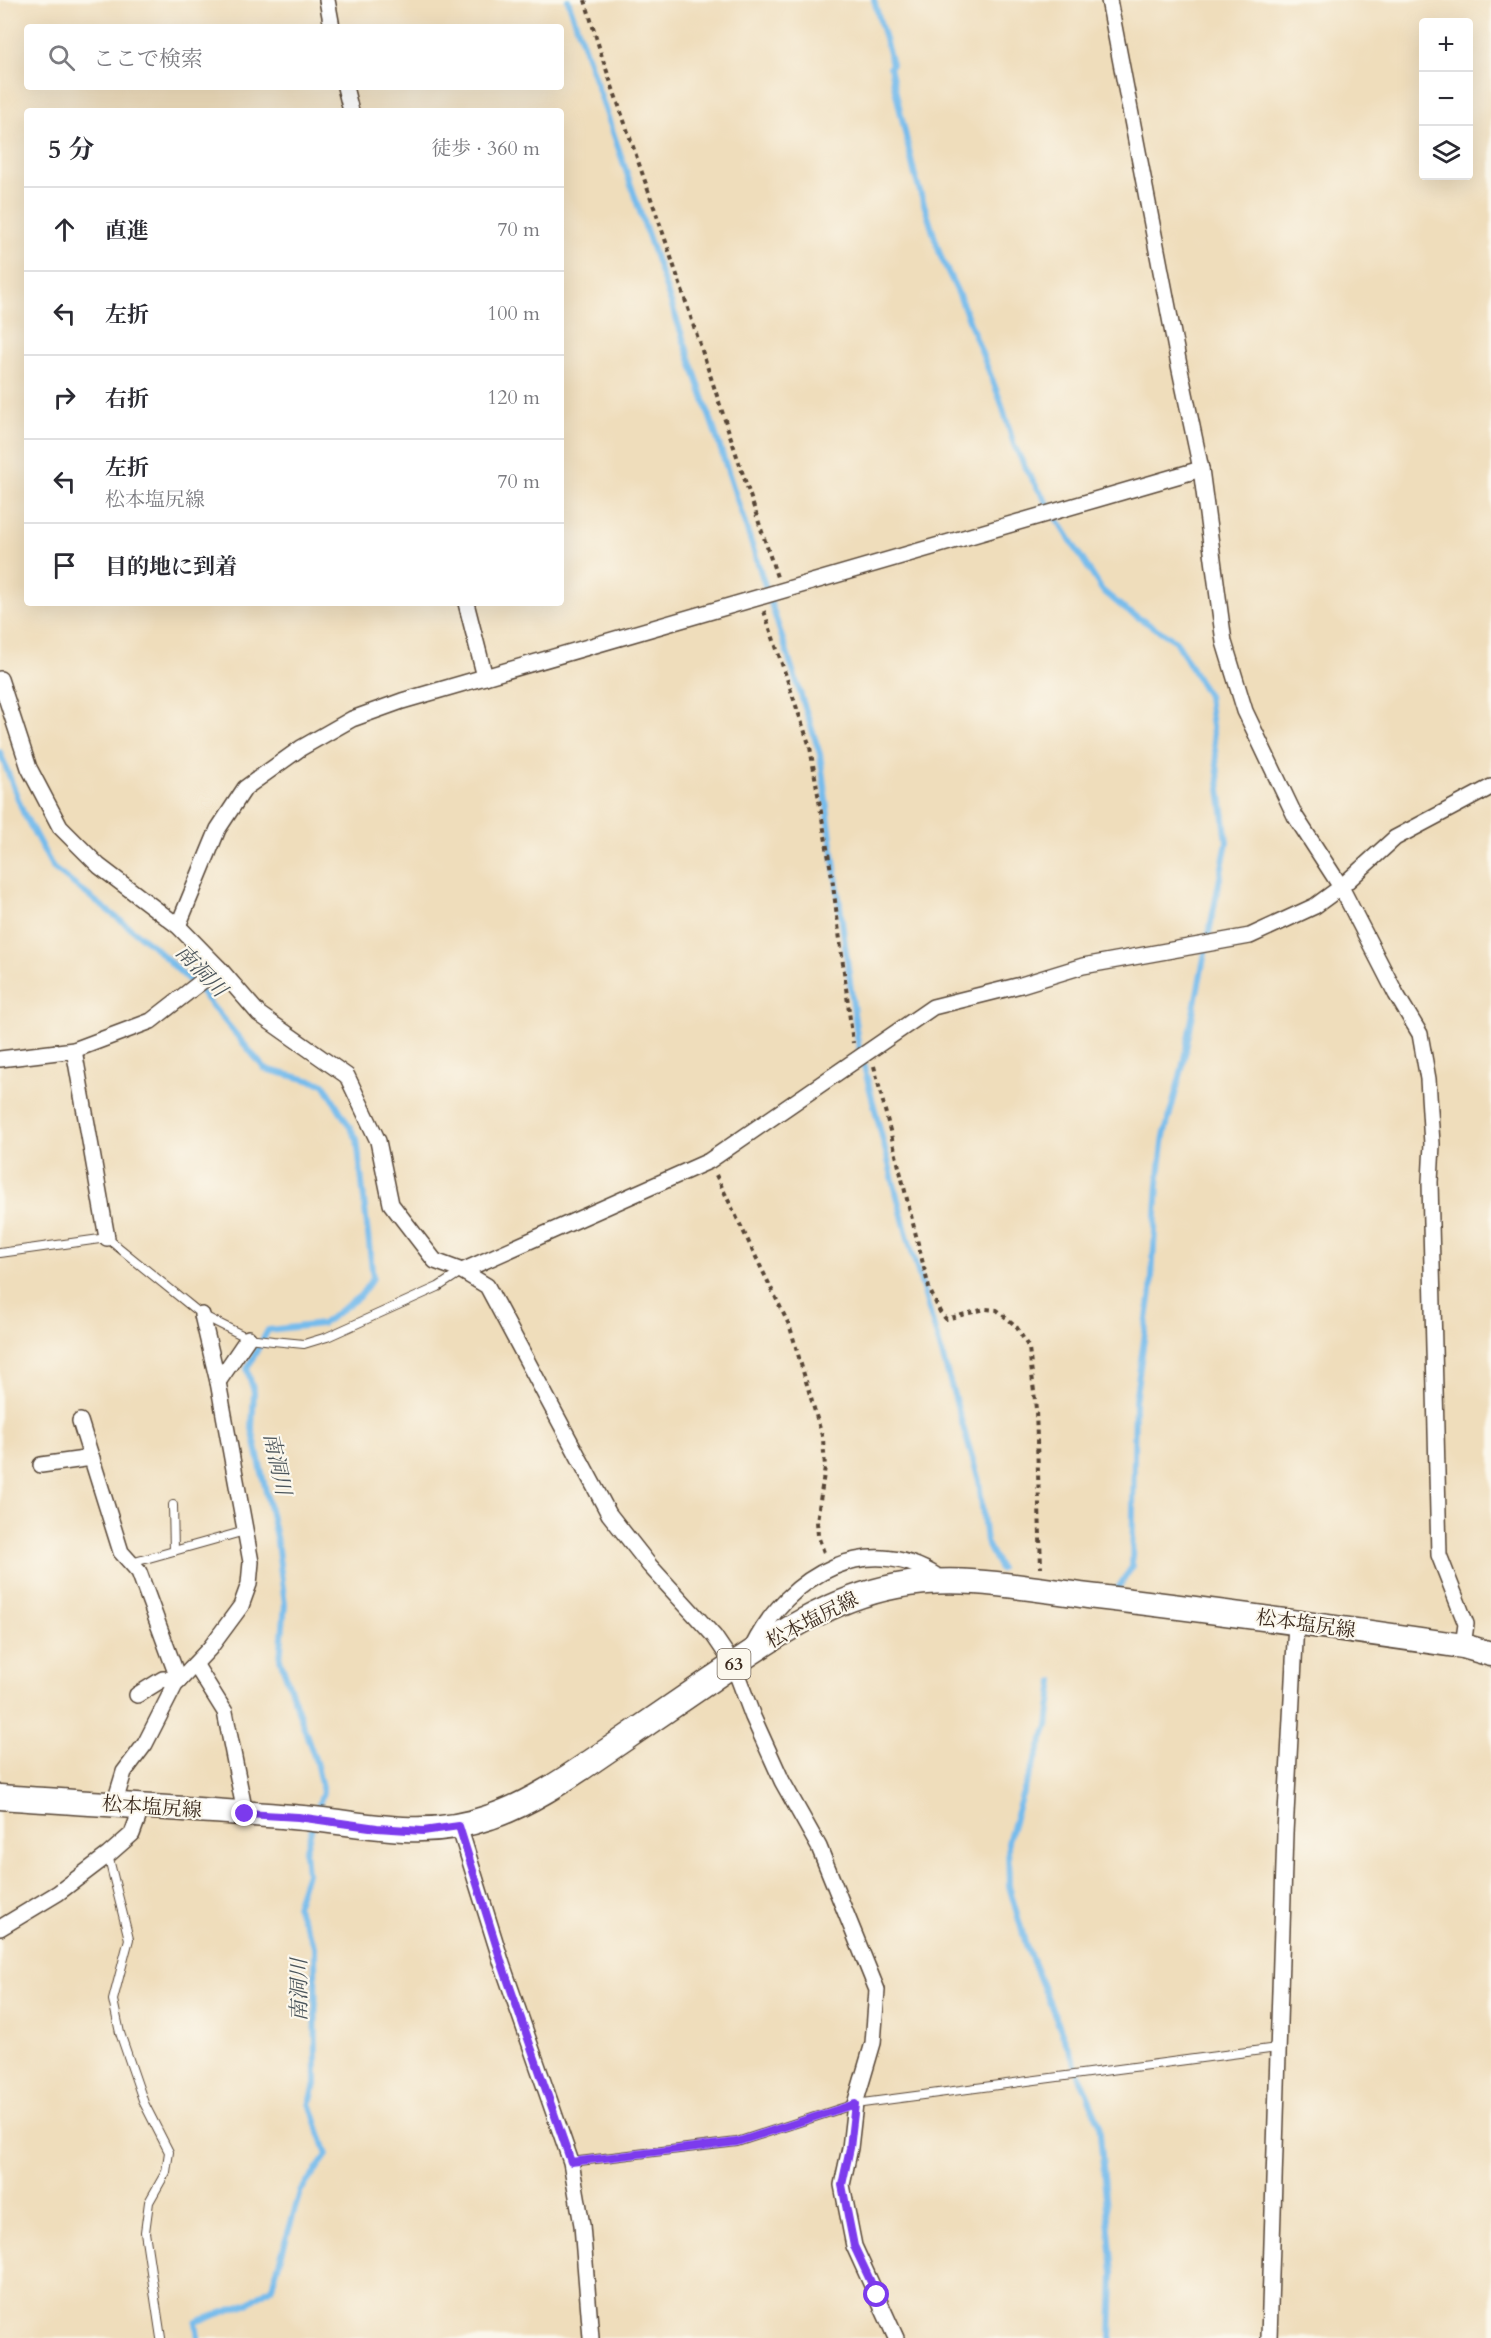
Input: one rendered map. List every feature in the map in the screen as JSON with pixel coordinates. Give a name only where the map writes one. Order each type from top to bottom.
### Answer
[{"type":"main road","name":"松本塩尻線","points":[[0,1797],[298,1817],[377,1828],[423,1831],[459,1826],[494,1816],[561,1782],[741,1659],[836,1603],[892,1587],[944,1581],[984,1582],[1296,1623],[1463,1646],[1491,1654]]},
{"type":"street","points":[[327,0],[331,24]]},
{"type":"street","points":[[1109,0],[1201,469],[1224,642],[1245,711],[1295,816],[1341,887],[1420,1034],[1425,1056],[1432,1144],[1431,1229],[1439,1555],[1466,1624],[1463,1646]]},
{"type":"street","points":[[346,90],[350,108]]},
{"type":"street","points":[[178,926],[218,829],[244,788],[301,748],[352,719],[402,701],[1201,469]]},
{"type":"street","points":[[467,606],[486,677]]},
{"type":"street","points":[[0,679],[29,768],[60,827],[99,866],[178,926],[259,1014],[347,1076],[378,1141],[391,1204],[435,1261],[462,1271],[487,1286],[609,1514],[650,1566],[714,1636],[741,1659],[782,1782],[819,1847],[877,1990],[873,2043],[855,2104],[850,2148],[842,2185],[854,2246],[896,2338]]},
{"type":"street","points":[[462,1271],[709,1161],[933,1007],[1021,985],[1083,966],[1250,936],[1315,906],[1341,887],[1395,838],[1491,787]]},
{"type":"street","points":[[0,1059],[74,1050],[152,1021],[219,968]]},
{"type":"street","points":[[74,1050],[107,1238]]},
{"type":"street","points":[[114,1805],[124,1772],[145,1744],[179,1681],[210,1648],[241,1606],[249,1584],[251,1562],[218,1382],[202,1315]]},
{"type":"street","points":[[218,1382],[248,1338]]},
{"type":"street","points":[[80,1421],[121,1552],[139,1572],[179,1681]]},
{"type":"street","points":[[41,1465],[92,1458]]},
{"type":"street","points":[[741,1659],[792,1592],[830,1568],[856,1560],[898,1560],[917,1564],[944,1581]]},
{"type":"street","points":[[1269,2338],[1284,1833],[1296,1623]]},
{"type":"street","points":[[195,1664],[225,1712],[245,1814]]},
{"type":"street","points":[[137,1695],[163,1679],[179,1681]]},
{"type":"street","points":[[0,1928],[58,1893],[108,1855],[132,1834],[142,1807]]},
{"type":"street","points":[[459,1826],[502,1964],[571,2162],[582,2225],[591,2338]]},
{"type":"lane","points":[[0,1253],[107,1238],[202,1315],[248,1338],[304,1344],[327,1337],[438,1287],[462,1271]]},
{"type":"lane","points":[[173,1505],[174,1551]]},
{"type":"lane","points":[[130,1563],[245,1531]]},
{"type":"lane","points":[[108,1855],[129,1939],[113,2000],[120,2033],[144,2103],[169,2152],[166,2172],[149,2202],[145,2232],[161,2338]]},
{"type":"lane","points":[[571,2162],[737,2142],[855,2104],[1277,2048]]},
{"type":"path","points":[[585,0],[602,57],[782,592]]},
{"type":"path","points":[[759,599],[810,747],[832,877],[855,1059]]},
{"type":"path","points":[[871,1051],[929,1288],[940,1312],[946,1319],[985,1310],[997,1311],[1016,1326],[1029,1348],[1036,1409],[1042,1590]]},
{"type":"path","points":[[709,1161],[790,1327],[823,1439],[825,1467],[817,1521],[818,1536],[830,1568]]},
{"type":"waterway","points":[[568,0],[719,444],[820,754],[858,1043],[906,1231],[979,1481],[986,1542],[1000,1569]]},
{"type":"waterway","points":[[874,0],[892,64],[890,67],[915,176],[941,257],[959,295],[1001,402],[1014,445],[1028,473],[1102,590],[1126,610],[1176,641],[1208,696],[1227,842],[1182,1069],[1164,1136],[1158,1184],[1151,1292],[1135,1401],[1132,1567],[1118,1588]]},
{"type":"waterway","name":"南洞川","points":[[0,752],[23,812],[53,868],[152,945],[197,988],[265,1069],[324,1084],[357,1139],[373,1278],[360,1296],[322,1324],[268,1330],[247,1369],[254,1392],[252,1428],[277,1542],[285,1604],[280,1659],[316,1762],[323,1792],[316,1814]]},
{"type":"waterway","points":[[1054,1681],[1048,1726],[1021,1798],[1008,1841],[1009,1886],[1026,1945],[1099,2123],[1113,2273],[1111,2338]]},
{"type":"waterway","name":"南洞川","points":[[198,2338],[196,2322],[249,2303],[272,2287],[300,2192],[327,2155],[310,2103],[316,2081],[315,1946],[296,1906],[307,1873],[305,1852],[313,1824]]},
{"type":"route","points":[[245,1814],[298,1817],[377,1828],[423,1831],[459,1826],[502,1964],[531,2041],[571,2162],[737,2142],[855,2104],[850,2148],[842,2185],[854,2246],[877,2295]]}]
